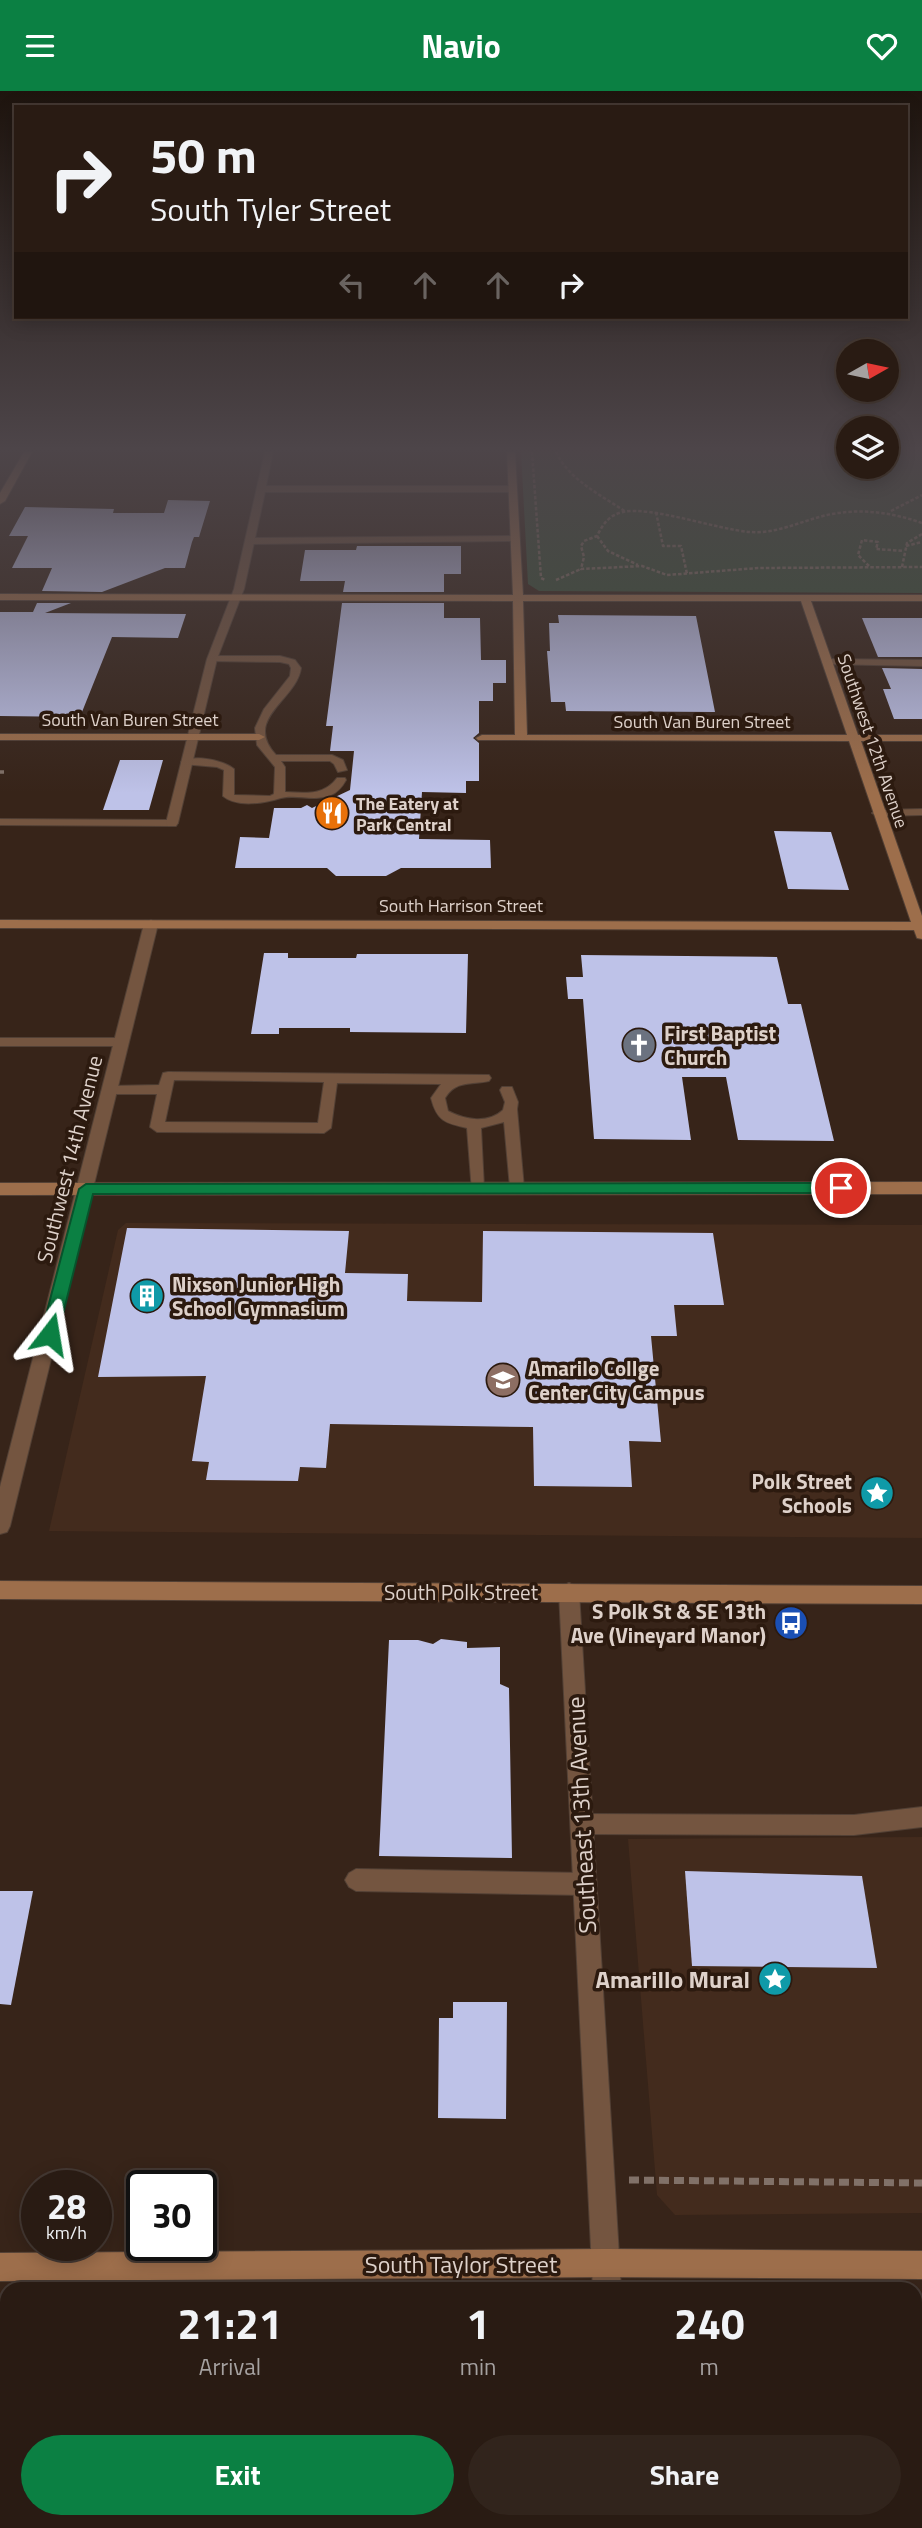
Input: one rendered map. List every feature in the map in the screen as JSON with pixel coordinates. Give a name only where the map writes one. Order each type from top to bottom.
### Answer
[{"type":"main road","points":[[516,566],[521,738]]},
{"type":"main road","points":[[0,597],[922,598]]},
{"type":"main road","name":"Southwest 12th Avenue","points":[[805,597],[878,813],[921,929]]},
{"type":"main road","name":"South Van Buren Street","points":[[0,737],[259,737]]},
{"type":"main road","name":"South Van Buren Street","points":[[482,738],[922,738]]},
{"type":"main road","name":"South Harrison Street","points":[[0,924],[921,929]]},
{"type":"main road","points":[[0,1188],[922,1188]]},
{"type":"main road","name":"South Polk Street","points":[[0,1590],[922,1595]]},
{"type":"main road","name":"South Taylor Street","points":[[0,2267],[607,2276],[922,2265]]},
{"type":"street","points":[[172,824],[212,659],[243,566]]},
{"type":"street","name":"Southwest 14th Avenue","points":[[0,1526],[150,924]]},
{"type":"street","name":"Southeast 13th Avenue","points":[[569,1593],[607,2276]]},
{"type":"lane","points":[[212,659],[280,659],[292,662],[296,669],[295,676],[265,716],[259,737],[262,745],[280,767],[279,795]]},
{"type":"lane","points":[[827,662],[922,663]]},
{"type":"lane","points":[[186,762],[219,764],[229,768],[228,796],[234,799],[272,799],[279,795],[328,794],[337,790],[342,775],[339,762],[332,758],[274,758]]},
{"type":"lane","points":[[878,813],[922,812]]},
{"type":"lane","points":[[0,823],[172,824]]},
{"type":"lane","points":[[0,1042],[121,1042]]},
{"type":"lane","points":[[331,1078],[324,1128],[157,1127],[168,1076],[331,1078],[458,1080],[484,1078]]},
{"type":"lane","points":[[458,1080],[441,1090],[438,1105],[449,1119],[474,1125],[494,1122],[510,1109]]},
{"type":"lane","points":[[110,1090],[165,1089]]},
{"type":"lane","points":[[507,1090],[511,1101],[517,1188]]},
{"type":"lane","points":[[474,1125],[477,1188]]},
{"type":"lane","points":[[582,1824],[854,1825],[922,1817]]},
{"type":"lane","points":[[356,1880],[584,1884]]},
{"type":"path","points":[[540,566],[541,578],[560,586]]},
{"type":"path","points":[[582,566],[581,569],[642,566],[667,575],[758,568],[922,567]]},
{"type":"path","points":[[685,566],[687,574]]},
{"type":"path","points":[[629,2181],[922,2183]]},
{"type":"shaded area","name":"Amarilo Collge Center City Campus","points":[[126,1223],[922,1225],[922,1538],[49,1531],[118,1230]]},
{"type":"shaded area","points":[[922,1837],[922,2213],[675,2215],[657,2195],[628,1839]]},
{"type":"green space","points":[[527,566],[922,566],[922,593],[539,591],[528,584]]},
{"type":"building","points":[[13,566],[186,566],[185,568],[165,568],[102,592],[42,591],[52,568],[12,568]]},
{"type":"building","points":[[302,566],[461,566],[461,574],[444,574],[444,592],[343,592],[345,581],[300,581]]},
{"type":"building","points":[[37,603],[71,603],[45,613],[186,614],[178,638],[112,637],[80,717],[0,716],[0,612],[33,612]]},
{"type":"building","points":[[342,603],[444,603],[444,618],[480,618],[481,660],[506,660],[506,683],[493,683],[493,701],[479,701],[479,733],[473,738],[479,743],[479,781],[466,781],[466,793],[422,792],[419,839],[490,840],[491,868],[401,868],[386,876],[336,876],[327,868],[235,868],[240,837],[269,838],[274,808],[301,808],[307,805],[312,808],[350,790],[354,751],[330,751],[333,726],[326,726]]},
{"type":"building","points":[[558,615],[696,616],[715,712],[566,711],[565,702],[551,702],[547,651],[550,651],[549,623],[559,623]]},
{"type":"building","points":[[862,618],[922,618],[922,657],[878,657]]},
{"type":"building","points":[[882,668],[922,669],[922,719],[894,719],[883,689],[891,689]]},
{"type":"building","points":[[120,760],[163,760],[149,810],[103,810]]},
{"type":"building","points":[[774,831],[831,832],[849,890],[788,889]]},
{"type":"building","points":[[264,953],[288,953],[288,958],[356,958],[357,954],[468,954],[466,1033],[350,1032],[350,1028],[279,1028],[279,1034],[251,1034]]},
{"type":"building","name":"First Baptist Church","points":[[581,955],[777,957],[788,1004],[801,1004],[834,1141],[738,1140],[726,1077],[682,1077],[691,1140],[594,1139],[583,999],[568,999],[566,977],[583,977]]},
{"type":"building","points":[[127,1228],[349,1231],[345,1273],[408,1274],[407,1301],[482,1302],[483,1231],[713,1233],[724,1305],[674,1305],[677,1336],[651,1336],[661,1442],[629,1441],[632,1487],[534,1486],[533,1427],[330,1424],[326,1468],[300,1467],[298,1481],[206,1480],[209,1462],[192,1461],[206,1376],[98,1377]]},
{"type":"building","points":[[441,1639],[467,1642],[467,1648],[500,1647],[500,1684],[509,1688],[512,1858],[379,1856],[389,1640],[418,1640],[433,1644]]},
{"type":"building","points":[[685,1871],[862,1876],[877,1968],[692,1966]]},
{"type":"building","points":[[0,1891],[33,1891],[11,2005],[0,2004]]},
{"type":"building","points":[[453,2002],[507,2002],[506,2119],[438,2118],[439,2018],[453,2018]]},
{"type":"place","name":"The Eatery at Park Central","points":[[332,813]]},
{"type":"place","name":"First Baptist Church","points":[[639,1045]]},
{"type":"place","name":"Nixson Junior High School Gymnasium","points":[[147,1296]]},
{"type":"place","name":"Amarilo Collge Center City Campus","points":[[503,1380]]},
{"type":"place","name":"Polk Street Schools","points":[[877,1493]]},
{"type":"place","name":"S Polk St & SE 13th Ave (Vineyard Manor)","points":[[791,1623]]},
{"type":"place","name":"Amarillo Mural","points":[[775,1979]]},
{"type":"route","points":[[50,1334],[86,1189],[841,1188]]}]
